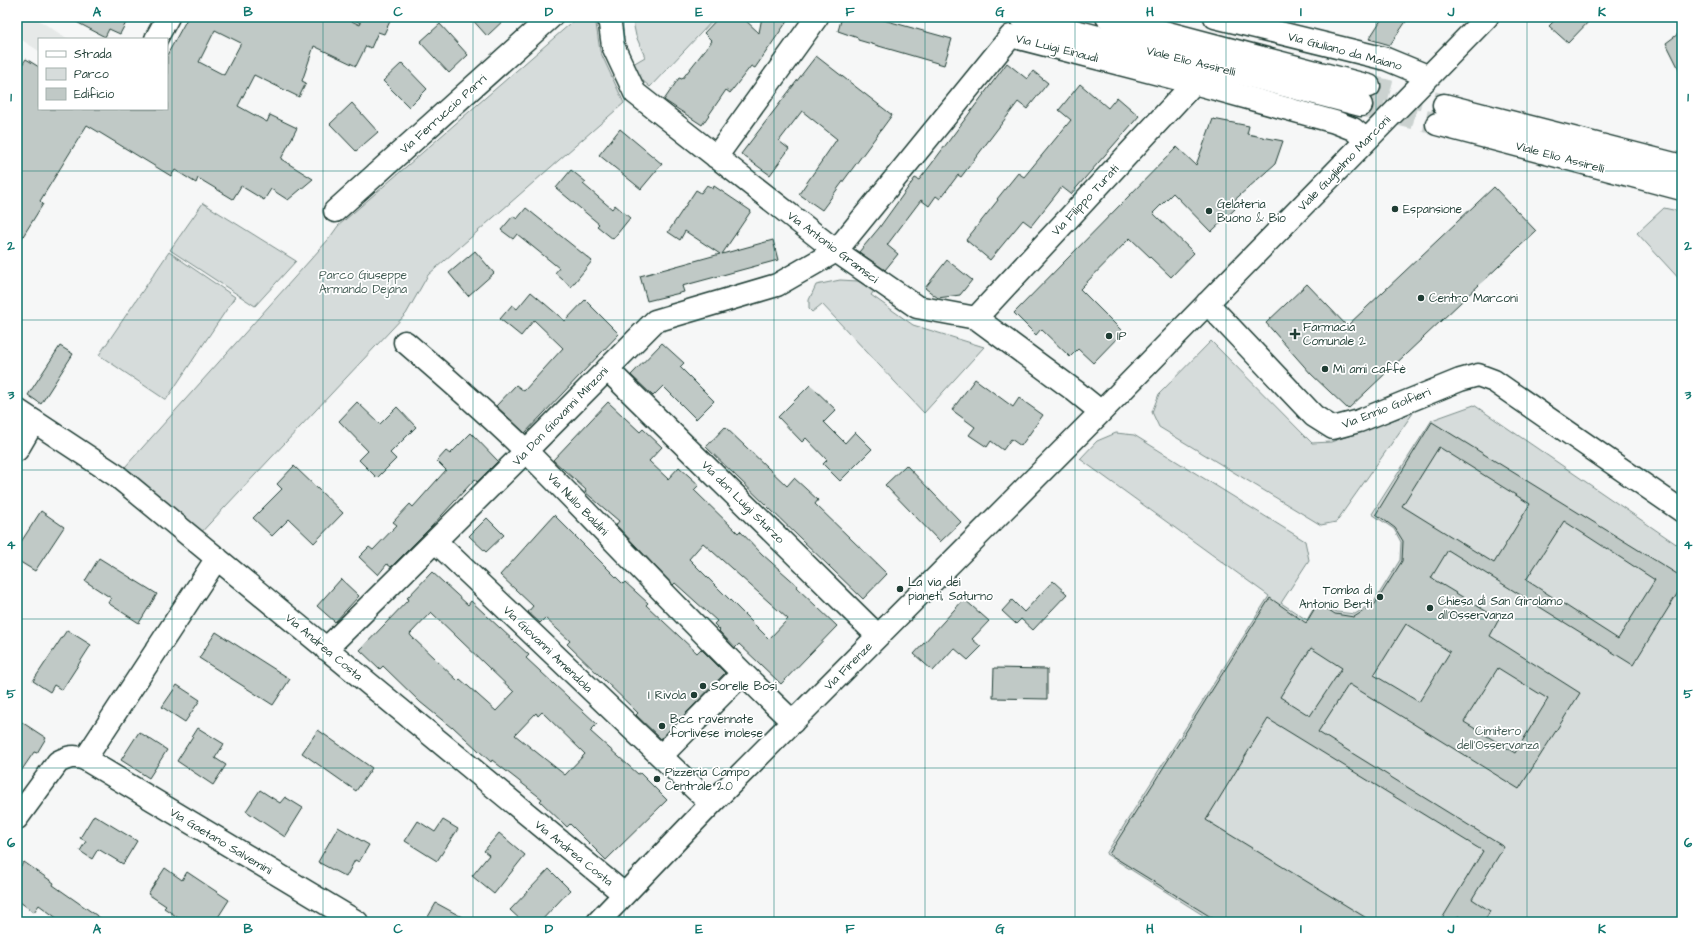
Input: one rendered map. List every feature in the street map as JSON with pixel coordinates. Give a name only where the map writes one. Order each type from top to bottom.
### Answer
[{"type":"street","points":[[157,38],[168,17]]},
{"type":"street","name":"Via Ferruccio Parri","points":[[335,211],[551,17]]},
{"type":"street","name":"Via Antonio Gramsci","points":[[609,17],[613,46],[635,93],[836,251],[917,307],[976,318],[1101,412]]},
{"type":"street","points":[[716,157],[817,17]]},
{"type":"street","name":"Viale Elio Assirelli","points":[[1021,17],[1365,95],[1107,17]]},
{"type":"street","name":"Via Giuliano da Maiano","points":[[1215,17],[1386,60],[1420,72],[1427,77]]},
{"type":"street","name":"Viale Guglielmo Marconi","points":[[1101,412],[1487,17]]},
{"type":"street","name":"Via Luigi Einaudi","points":[[836,251],[1011,36],[1194,83],[1335,122],[1352,129],[1366,140]]},
{"type":"street","name":"Via Filippo Turati","points":[[976,318],[1194,83]]},
{"type":"street","name":"Viale Elio Assirelli","points":[[1682,166],[1440,115],[1682,189]]},
{"type":"street","name":"Via Don Giovanni Minzoni","points":[[326,649],[655,321],[777,285],[836,251]]},
{"type":"street","name":"Via Ennio Golfieri","points":[[1207,303],[1314,416],[1333,428],[1359,421],[1452,383],[1478,375],[1494,381],[1682,511]]},
{"type":"street","name":"Via Nullo Baldini","points":[[405,342],[526,451],[742,674],[793,722]]},
{"type":"street","name":"Via don Luigi Sturzo","points":[[607,369],[878,636]]},
{"type":"street","name":"Via Firenze","points":[[598,922],[711,804],[1101,412]]},
{"type":"street","points":[[17,450],[26,416]]},
{"type":"street","name":"Via Andrea Costa","points":[[26,416],[117,476],[624,894]]},
{"type":"street","name":"Via Giovanni Amendola","points":[[435,541],[711,804]]},
{"type":"street","points":[[85,759],[218,558]]},
{"type":"street","points":[[661,756],[742,674]]},
{"type":"street","name":"Via Gaetano Salvemini","points":[[17,818],[58,762],[67,757],[76,756],[85,759],[357,922]]},
{"type":"shaded area","points":[[17,17],[34,17],[66,38],[38,38],[38,50],[17,37]]},
{"type":"green space","name":"Parco Giuseppe Armando Dejana","points":[[578,17],[595,17],[600,51],[624,103],[428,275],[406,314],[195,539],[117,476],[328,240],[338,226]]},
{"type":"green space","points":[[632,17],[716,17],[650,87],[642,80],[633,64],[645,57],[636,36]]},
{"type":"green space","points":[[203,203],[296,261],[255,306],[170,250]]},
{"type":"green space","points":[[1664,208],[1682,212],[1682,282],[1637,233]]},
{"type":"green space","points":[[169,252],[235,297],[166,400],[99,355]]},
{"type":"green space","points":[[840,280],[858,281],[874,291],[871,295],[913,325],[984,347],[924,413],[822,304],[812,312],[809,309],[809,300],[816,285]]},
{"type":"green space","points":[[1211,341],[1312,443],[1331,442],[1413,413],[1336,522],[1321,525],[1159,427],[1152,412],[1159,394]]},
{"type":"green space","name":"Cimitero dell'Osservanza","points":[[1474,405],[1682,548],[1682,922],[1214,922],[1106,854],[1269,596],[1080,459],[1097,441],[1116,433],[1134,435],[1305,541],[1309,560],[1281,603],[1307,620],[1318,601],[1337,612],[1355,614],[1374,602],[1400,560],[1401,542],[1394,529],[1372,514],[1432,420]]},
{"type":"building","points":[[67,17],[129,17],[120,34],[109,29],[105,37]]},
{"type":"building","points":[[188,17],[343,17],[360,25],[361,23],[347,17],[392,17],[384,34],[378,32],[371,48],[366,46],[356,66],[314,46],[302,81],[306,83],[299,97],[254,75],[238,106],[267,122],[270,115],[297,128],[281,159],[313,179],[288,200],[271,189],[264,200],[241,186],[233,199],[198,178],[196,183],[175,170],[171,176],[87,125],[40,201],[43,204],[17,246],[17,72],[26,59],[38,66],[38,110],[168,110],[168,53]],"holes":[[[215,30],[241,43],[224,75],[199,62]]]},
{"type":"building","points":[[470,17],[507,17],[487,36]]},
{"type":"building","points":[[719,17],[742,17],[759,33],[762,17],[790,17],[755,68],[751,66],[730,93],[726,90],[702,125],[664,100],[679,78],[682,79],[712,41],[704,33]]},
{"type":"building","points":[[842,17],[873,17],[952,39],[944,65],[858,40],[858,38],[838,31]]},
{"type":"building","points":[[1383,17],[1409,17],[1390,45],[1369,39]]},
{"type":"building","points":[[1558,17],[1593,17],[1568,43],[1549,26]]},
{"type":"building","points":[[440,24],[468,55],[449,73],[420,42]]},
{"type":"building","points":[[1682,31],[1682,75],[1666,43]]},
{"type":"building","points":[[816,56],[892,115],[822,210],[799,194],[837,139],[802,111],[779,141],[789,149],[770,175],[741,154]]},
{"type":"building","points":[[402,63],[427,89],[409,107],[383,81]]},
{"type":"building","points":[[1007,63],[1027,79],[1033,71],[1048,83],[1027,109],[1018,102],[961,177],[958,175],[940,199],[936,196],[929,206],[921,200],[887,245],[898,254],[885,270],[859,252],[879,228],[915,178],[919,180],[930,166]]},
{"type":"building","points":[[1080,84],[1108,108],[1117,97],[1139,116],[1071,194],[1062,187],[1031,226],[1023,220],[990,260],[966,240],[1018,173],[1024,177],[1071,120],[1059,110]]},
{"type":"building","points":[[352,103],[378,132],[356,151],[330,124]]},
{"type":"building","points":[[1213,119],[1249,126],[1247,134],[1283,141],[1275,164],[1230,204],[1235,209],[1211,232],[1173,193],[1153,213],[1194,253],[1171,277],[1130,238],[1080,289],[1123,332],[1093,363],[1078,349],[1070,357],[1041,329],[1036,335],[1014,313],[1177,147],[1196,165]]},
{"type":"building","points":[[620,129],[662,164],[641,189],[599,155]]},
{"type":"building","points":[[571,170],[586,182],[583,184],[612,209],[615,205],[630,218],[613,239],[597,226],[599,224],[556,188]]},
{"type":"building","points":[[707,185],[713,189],[714,186],[751,211],[722,254],[773,240],[778,260],[682,286],[684,292],[647,301],[640,276],[720,254],[685,231],[680,240],[668,232],[696,190],[701,193]]},
{"type":"building","name":"Centro Marconi","points":[[1494,187],[1536,231],[1348,409],[1311,374],[1266,323],[1307,284],[1347,326]]},
{"type":"building","points":[[526,208],[592,261],[571,287],[555,273],[559,268],[517,234],[513,239],[501,230],[513,216],[517,219]]},
{"type":"building","points":[[475,251],[494,273],[468,296],[449,273]]},
{"type":"building","points":[[947,260],[972,280],[960,295],[938,298],[925,288]]},
{"type":"building","points":[[531,292],[565,321],[585,300],[619,334],[525,433],[496,406],[516,385],[524,391],[563,348],[534,320],[521,336],[500,319],[512,305],[517,309]]},
{"type":"building","points":[[662,343],[684,363],[680,367],[714,401],[696,419],[663,386],[653,396],[631,375]]},
{"type":"building","points":[[60,346],[73,354],[41,404],[28,395]]},
{"type":"building","points":[[975,379],[1013,407],[1019,398],[1043,415],[1021,446],[1011,439],[1003,450],[991,441],[987,447],[969,435],[975,427],[952,410]]},
{"type":"building","points":[[810,385],[836,410],[824,422],[845,443],[855,432],[872,449],[840,481],[823,464],[827,460],[806,438],[802,442],[778,417]]},
{"type":"building","points":[[357,402],[380,424],[397,407],[416,427],[390,453],[396,459],[377,478],[359,460],[368,451],[339,421]]},
{"type":"building","points":[[608,402],[640,432],[643,429],[662,447],[649,461],[668,479],[679,467],[699,485],[694,490],[738,533],[740,531],[762,554],[798,586],[796,587],[837,626],[781,684],[739,644],[735,648],[714,624],[717,621],[675,583],[673,585],[616,525],[619,521],[585,492],[586,490],[553,460]],"holes":[[[703,543],[788,619],[769,639],[689,559]]]},
{"type":"building","points":[[1432,422],[1682,577],[1682,586],[1633,665],[1448,550],[1431,578],[1499,619],[1490,636],[1580,693],[1519,789],[1349,684],[1318,732],[1504,847],[1472,899],[1490,911],[1484,922],[1468,922],[1458,916],[1455,922],[1440,922],[1483,851],[1268,719],[1206,820],[1373,922],[1219,922],[1109,854],[1270,598],[1306,623],[1318,603],[1335,614],[1354,617],[1375,604],[1402,561],[1403,541],[1395,528],[1376,514]],"holes":[[[1439,447],[1530,504],[1494,563],[1402,506]],[[1564,521],[1655,580],[1618,639],[1526,580]],[[1406,624],[1450,652],[1419,702],[1374,675]],[[1311,648],[1342,668],[1310,716],[1280,697]],[[1498,668],[1548,699],[1515,753],[1464,722]]]},
{"type":"building","points":[[725,427],[787,486],[794,478],[818,500],[815,504],[887,574],[863,599],[706,447]]},
{"type":"building","points":[[471,433],[498,461],[477,482],[475,479],[432,526],[391,567],[387,564],[378,575],[359,557],[369,547],[373,550],[397,525],[393,522],[410,504],[413,507],[446,470],[437,461],[446,451],[450,454]]},
{"type":"building","points":[[906,465],[961,522],[940,542],[885,485]]},
{"type":"building","points":[[294,466],[343,513],[314,543],[289,519],[272,536],[253,518],[282,489],[277,484]]},
{"type":"building","points":[[41,511],[64,527],[35,571],[17,560],[17,548]]},
{"type":"building","points":[[554,515],[623,584],[625,582],[648,603],[646,605],[697,653],[701,649],[725,673],[661,739],[636,715],[638,713],[567,644],[570,641],[545,618],[540,623],[528,612],[533,606],[500,575]]},
{"type":"building","points":[[487,518],[504,535],[486,552],[469,536]]},
{"type":"building","points":[[99,558],[157,594],[139,623],[108,603],[111,598],[85,581]]},
{"type":"building","points":[[432,572],[468,605],[471,601],[529,655],[526,658],[597,724],[590,731],[638,774],[640,773],[667,800],[606,860],[570,824],[567,827],[540,801],[542,799],[492,760],[491,762],[453,727],[452,728],[420,702],[383,666],[380,669],[360,650],[409,599],[407,598]],"holes":[[[431,612],[514,692],[496,711],[460,679],[458,681],[411,636],[410,634]],[[542,712],[585,754],[565,775],[515,735],[536,713],[538,716]]]},
{"type":"building","points":[[341,579],[359,596],[335,622],[317,606]]},
{"type":"building","points":[[1053,581],[1067,594],[1033,630],[1021,619],[1016,624],[1002,611],[1012,600],[1024,612]]},
{"type":"building","points":[[964,599],[989,621],[972,639],[981,647],[968,660],[954,648],[933,671],[914,654]]},
{"type":"building","points":[[67,630],[91,645],[62,690],[54,685],[50,692],[33,681]]},
{"type":"building","points":[[216,632],[290,679],[273,705],[199,658]]},
{"type":"building","points":[[994,668],[1047,669],[1047,699],[993,698]]},
{"type":"building","points":[[177,685],[200,700],[185,722],[162,707]]},
{"type":"building","points":[[17,719],[46,738],[37,753],[34,752],[17,777]]},
{"type":"building","points":[[198,728],[224,744],[215,758],[226,765],[213,785],[177,761]]},
{"type":"building","points":[[318,730],[372,768],[356,791],[302,753]]},
{"type":"building","points":[[139,732],[167,750],[149,778],[121,760]]},
{"type":"building","points":[[260,790],[280,803],[285,797],[303,808],[285,837],[246,811]]},
{"type":"building","points":[[94,815],[137,841],[123,864],[98,849],[92,859],[80,851],[86,841],[80,838]]},
{"type":"building","points":[[443,820],[458,829],[437,861],[405,841],[418,821],[435,832]]},
{"type":"building","points":[[338,827],[369,845],[359,862],[355,860],[346,877],[318,862]]},
{"type":"building","points":[[499,833],[525,855],[494,894],[472,876],[489,855],[484,851]]},
{"type":"building","points":[[24,862],[54,883],[53,885],[106,922],[62,922],[39,905],[34,912],[17,900],[17,871]]},
{"type":"building","points":[[165,868],[182,880],[187,872],[229,900],[215,922],[185,922],[164,908],[166,906],[148,894]]},
{"type":"building","points":[[549,869],[570,890],[540,922],[523,922],[510,910]]},
{"type":"building","points":[[436,903],[471,922],[425,922]]},
{"type":"tunnel","points":[[1369,86],[1444,105]]},
{"type":"tunnel","points":[[1361,105],[1437,124]]},
{"type":"place","name":"Espansione","points":[[1395,209]]},
{"type":"place","name":"Gelateria Buono & Bio","points":[[1209,211]]},
{"type":"place","name":"Centro Marconi","points":[[1421,298]]},
{"type":"place","name":"Farmacia Comunale 2","points":[[1295,334]]},
{"type":"place","name":"IP","points":[[1109,336]]},
{"type":"place","name":"Mi ami caffè","points":[[1325,369]]},
{"type":"place","name":"La via dei pianeti, Saturno","points":[[900,589]]},
{"type":"place","name":"Tomba di Antonio Berti","points":[[1380,597]]},
{"type":"place","name":"Chiesa di San Girolamo all'Osservanza","points":[[1430,608]]},
{"type":"place","name":"Sorelle Bosi","points":[[703,686]]},
{"type":"place","name":"I Rivola","points":[[694,695]]},
{"type":"place","name":"Bcc ravennate forlivese imolese","points":[[662,726]]},
{"type":"place","name":"Pizzeria Campo Centrale 2.0","points":[[657,779]]}]
